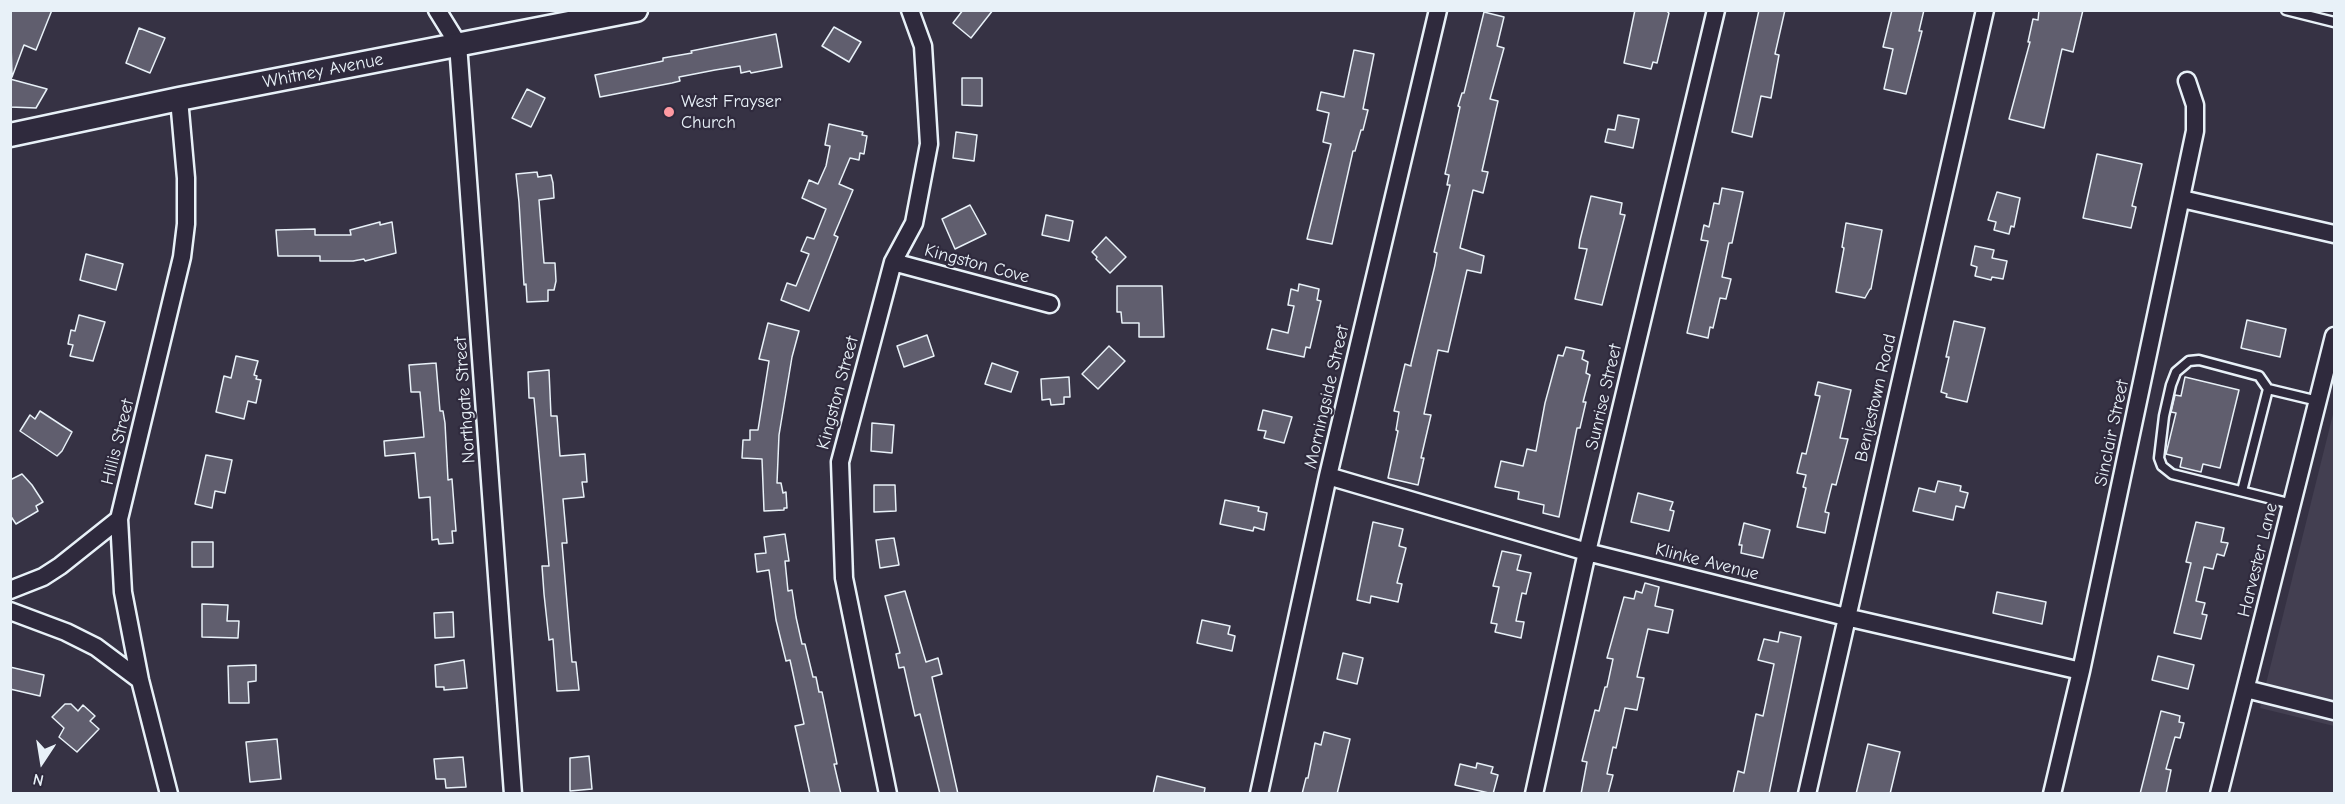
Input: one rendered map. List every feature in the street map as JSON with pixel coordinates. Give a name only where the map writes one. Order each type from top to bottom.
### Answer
[{"type":"main road","name":"Whitney Avenue","points":[[10,135],[178,99],[636,10]]},
{"type":"street","name":"Northgate Street","points":[[437,10],[458,44],[513,794]]},
{"type":"street","name":"Kingston Street","points":[[888,794],[844,578],[840,462],[893,262],[914,223],[929,144],[923,46],[910,10]]},
{"type":"street","name":"Morningside Street","points":[[1259,794],[1328,476],[1438,10]]},
{"type":"street","name":"Sunrise Street","points":[[1534,794],[1587,552],[1716,10]]},
{"type":"street","name":"Benjestown Road","points":[[1807,794],[1985,10]]},
{"type":"street","name":"Sinclair Street","points":[[2052,794],[2081,671],[2182,199],[2196,118],[2195,105],[2187,81]]},
{"type":"street","name":"Hillis Street","points":[[169,794],[140,680],[123,592],[119,519],[182,257],[186,224],[186,178],[178,99]]},
{"type":"street","points":[[2182,199],[2334,234]]},
{"type":"street","name":"Kingston Cove","points":[[893,262],[1050,304]]},
{"type":"street","name":"Harvester Lane","points":[[2219,794],[2334,336]]},
{"type":"street","name":"Klinke Avenue","points":[[1328,476],[1587,552],[1846,617],[2081,671]]},
{"type":"street","points":[[10,590],[43,577],[60,566],[119,519]]},
{"type":"street","points":[[10,611],[66,632],[96,647],[140,680]]},
{"type":"street","points":[[2246,689],[2334,711]]},
{"type":"lane","points":[[2286,10],[2334,22]]},
{"type":"lane","points":[[2292,504],[2172,474],[2162,466],[2159,458],[2164,416],[2171,385],[2181,366],[2189,361],[2199,360],[2259,376],[2268,389],[2318,401]]},
{"type":"lane","points":[[2242,491],[2268,389]]},
{"type":"shaded area","points":[[2334,410],[2334,726],[2260,708]]},
{"type":"building","points":[[10,10],[52,10],[36,50],[24,45],[12,77]]},
{"type":"building","points":[[963,10],[993,10],[971,38],[953,23]]},
{"type":"building","points":[[1635,10],[1665,10],[1669,13],[1657,63],[1653,62],[1651,69],[1624,63]]},
{"type":"building","points":[[1759,10],[1785,10],[1775,54],[1779,55],[1771,98],[1761,96],[1752,137],[1732,132]]},
{"type":"building","points":[[1892,10],[1924,10],[1919,31],[1922,31],[1906,94],[1884,89],[1893,49],[1883,47]]},
{"type":"building","points":[[2039,10],[2083,10],[2073,52],[2062,49],[2044,128],[2009,119],[2030,42],[2028,42],[2033,19],[2038,20]]},
{"type":"building","points":[[1484,12],[1504,17],[1497,46],[1504,48],[1490,99],[1498,101],[1482,171],[1488,172],[1483,193],[1473,190],[1460,248],[1484,256],[1481,273],[1467,270],[1448,352],[1438,350],[1424,414],[1431,415],[1421,458],[1424,458],[1418,485],[1388,478],[1398,431],[1396,430],[1399,412],[1394,411],[1405,364],[1411,366],[1435,265],[1437,253],[1434,252],[1450,185],[1447,185],[1449,175],[1445,174],[1460,107],[1458,106],[1462,93],[1464,93]]},
{"type":"building","points":[[834,27],[861,42],[849,62],[822,46]]},
{"type":"building","points":[[139,28],[165,38],[150,73],[126,63]]},
{"type":"building","points":[[776,34],[782,67],[751,73],[750,71],[741,73],[740,66],[715,70],[679,77],[680,81],[672,83],[600,97],[595,75],[663,61],[663,58],[692,53],[691,51]]},
{"type":"building","points":[[1354,50],[1374,54],[1363,109],[1368,110],[1363,130],[1361,130],[1355,151],[1353,151],[1332,244],[1307,239],[1331,144],[1323,142],[1329,113],[1317,110],[1321,92],[1344,97]]},
{"type":"building","points":[[962,78],[982,78],[982,106],[962,105]]},
{"type":"building","points":[[10,79],[47,89],[36,108],[10,107]]},
{"type":"building","points":[[527,89],[545,98],[531,127],[512,118]]},
{"type":"building","points":[[1618,115],[1639,119],[1633,148],[1605,142],[1608,129],[1615,130]]},
{"type":"building","points":[[829,124],[863,132],[862,135],[867,136],[864,154],[860,153],[859,160],[850,158],[839,184],[853,190],[834,235],[838,237],[809,311],[781,300],[787,283],[796,286],[809,254],[801,251],[807,237],[814,239],[826,209],[802,198],[809,180],[818,184],[826,166],[830,146],[825,145]]},
{"type":"building","points":[[956,132],[977,135],[974,161],[953,158]]},
{"type":"building","points":[[2097,154],[2142,164],[2132,206],[2136,207],[2131,228],[2083,218]]},
{"type":"building","points":[[537,172],[538,177],[551,175],[553,183],[554,198],[539,200],[544,263],[555,263],[556,281],[554,290],[548,290],[548,301],[527,302],[516,174]]},
{"type":"building","points":[[1722,188],[1743,192],[1722,277],[1731,279],[1726,299],[1720,298],[1713,328],[1710,327],[1708,338],[1687,333],[1708,241],[1701,240],[1704,225],[1709,227],[1714,203],[1719,204]]},
{"type":"building","points":[[1997,192],[2020,198],[2014,227],[2011,226],[2009,234],[1994,230],[1996,222],[1988,220]]},
{"type":"building","points":[[1591,196],[1622,203],[1620,214],[1625,215],[1602,305],[1575,299],[1587,249],[1579,248]]},
{"type":"building","points":[[970,205],[986,234],[955,249],[942,219]]},
{"type":"building","points":[[1046,215],[1073,221],[1069,241],[1042,235]]},
{"type":"building","points":[[380,222],[380,225],[392,222],[396,253],[365,261],[364,259],[320,261],[320,256],[278,256],[276,230],[315,229],[315,235],[351,235],[350,230]]},
{"type":"building","points":[[1846,223],[1882,230],[1871,289],[1865,298],[1836,292]]},
{"type":"building","points":[[1106,237],[1126,257],[1110,273],[1092,252]]},
{"type":"building","points":[[1975,246],[1994,250],[1992,258],[2007,261],[2003,279],[1992,277],[1991,280],[1975,276],[1977,267],[1971,265]]},
{"type":"building","points":[[86,254],[123,264],[116,290],[80,280]]},
{"type":"building","points":[[1299,284],[1319,289],[1317,300],[1321,301],[1310,348],[1306,347],[1304,357],[1267,349],[1272,329],[1288,333],[1294,306],[1288,305],[1291,289],[1298,291]]},
{"type":"building","points":[[1117,286],[1162,286],[1164,337],[1139,337],[1139,323],[1122,323],[1121,312],[1117,312]]},
{"type":"building","points":[[79,315],[105,322],[93,361],[70,356],[73,345],[68,344],[71,330],[75,331]]},
{"type":"building","points":[[2247,320],[2286,329],[2280,357],[2241,348]]},
{"type":"building","points":[[1954,321],[1985,328],[1967,402],[1946,397],[1947,394],[1941,392]]},
{"type":"building","points":[[768,323],[799,331],[792,357],[779,435],[777,483],[781,483],[783,493],[786,492],[787,508],[764,511],[762,459],[742,458],[743,440],[750,440],[750,430],[758,430],[769,361],[759,359]]},
{"type":"building","points":[[927,335],[934,356],[904,367],[897,346]]},
{"type":"building","points":[[1109,346],[1125,361],[1098,389],[1082,374]]},
{"type":"building","points":[[1566,347],[1584,351],[1582,359],[1588,362],[1586,373],[1590,375],[1583,402],[1586,402],[1580,428],[1577,428],[1559,517],[1543,513],[1544,505],[1518,499],[1519,492],[1495,487],[1501,461],[1523,466],[1527,449],[1536,451],[1545,403],[1558,355],[1563,356]]},
{"type":"building","points":[[236,356],[258,361],[254,375],[257,376],[256,379],[261,380],[256,403],[248,401],[244,419],[216,412],[224,376],[231,378]]},
{"type":"building","points":[[436,363],[440,411],[443,411],[445,423],[448,480],[452,479],[456,531],[452,531],[453,543],[439,544],[438,539],[432,540],[430,497],[419,498],[415,453],[385,456],[384,441],[424,437],[420,392],[411,392],[409,365]]},
{"type":"building","points":[[992,363],[1018,372],[1011,392],[985,384]]},
{"type":"building","points":[[549,370],[551,416],[557,416],[560,456],[585,454],[587,482],[582,482],[584,497],[563,499],[567,543],[562,543],[572,662],[576,662],[579,690],[557,691],[553,639],[549,640],[544,594],[542,566],[549,566],[534,398],[529,398],[528,372]]},
{"type":"building","points":[[1069,377],[1070,397],[1064,397],[1064,404],[1051,405],[1050,399],[1042,400],[1041,379]]},
{"type":"building","points":[[2185,377],[2239,390],[2220,468],[2203,464],[2201,472],[2180,467],[2182,458],[2166,454],[2176,413],[2171,412],[2175,395],[2181,396]]},
{"type":"building","points":[[1818,382],[1851,390],[1840,438],[1848,439],[1836,485],[1832,484],[1825,512],[1829,513],[1825,533],[1797,527],[1806,488],[1803,487],[1806,475],[1797,473],[1802,453],[1806,454],[1820,396],[1815,395]]},
{"type":"building","points":[[1263,410],[1292,417],[1284,443],[1264,438],[1266,431],[1258,430]]},
{"type":"building","points":[[40,411],[72,432],[57,456],[20,431],[30,415],[35,419]]},
{"type":"building","points":[[872,423],[894,425],[892,453],[871,451]]},
{"type":"building","points":[[206,455],[232,460],[225,493],[215,491],[212,508],[195,504]]},
{"type":"building","points":[[22,474],[43,502],[36,506],[38,511],[16,524],[10,515],[10,480]]},
{"type":"building","points":[[1938,481],[1961,486],[1960,491],[1968,493],[1964,508],[1956,506],[1953,520],[1913,511],[1919,488],[1935,492]]},
{"type":"building","points":[[874,485],[895,485],[896,511],[874,512]]},
{"type":"building","points":[[1638,493],[1673,502],[1670,510],[1674,511],[1669,531],[1631,522]]},
{"type":"building","points":[[1225,500],[1259,507],[1258,511],[1267,513],[1264,530],[1254,527],[1253,531],[1220,524]]},
{"type":"building","points":[[1373,522],[1403,529],[1399,546],[1406,548],[1397,583],[1402,584],[1398,602],[1371,596],[1370,603],[1357,600]]},
{"type":"building","points":[[2196,522],[2224,528],[2221,542],[2228,543],[2224,556],[2217,554],[2213,569],[2204,567],[2196,601],[2205,603],[2202,614],[2207,615],[2201,639],[2174,633],[2191,563],[2186,562]]},
{"type":"building","points":[[1744,523],[1770,530],[1763,558],[1741,553],[1742,545],[1739,545]]},
{"type":"building","points":[[785,534],[789,561],[785,561],[788,591],[792,590],[802,644],[805,644],[819,692],[822,692],[841,794],[810,794],[795,726],[804,724],[790,660],[786,661],[776,620],[769,570],[757,572],[755,554],[766,553],[764,537]]},
{"type":"building","points":[[894,538],[899,565],[880,568],[876,540]]},
{"type":"building","points":[[192,542],[213,542],[213,567],[192,567]]},
{"type":"building","points":[[1502,551],[1521,555],[1517,570],[1531,573],[1526,594],[1522,593],[1516,621],[1524,622],[1521,638],[1495,632],[1497,624],[1491,623],[1499,587],[1493,586]]},
{"type":"building","points":[[1645,583],[1659,587],[1655,606],[1673,610],[1668,633],[1648,629],[1637,677],[1644,678],[1637,710],[1625,708],[1616,748],[1613,747],[1607,774],[1613,775],[1608,794],[1581,794],[1587,762],[1582,761],[1595,710],[1599,711],[1605,687],[1607,687],[1613,659],[1607,658],[1624,597],[1634,599],[1636,591],[1642,593]]},
{"type":"building","points":[[905,591],[926,662],[938,658],[942,674],[932,677],[958,794],[940,794],[920,714],[915,716],[904,667],[899,668],[896,654],[900,653],[885,596]]},
{"type":"building","points":[[1997,592],[2046,602],[2042,624],[1993,613]]},
{"type":"building","points":[[202,604],[228,605],[227,621],[239,621],[238,638],[202,637]]},
{"type":"building","points":[[453,612],[454,637],[435,638],[434,613]]},
{"type":"building","points":[[1202,620],[1230,626],[1228,634],[1235,636],[1232,651],[1197,643]]},
{"type":"building","points":[[1780,632],[1801,637],[1769,794],[1733,794],[1738,771],[1744,773],[1756,714],[1763,716],[1774,664],[1758,660],[1764,639],[1778,642]]},
{"type":"building","points":[[1343,653],[1363,658],[1357,684],[1337,679]]},
{"type":"building","points":[[2158,656],[2194,665],[2188,689],[2152,680]]},
{"type":"building","points":[[464,660],[467,688],[444,690],[444,687],[436,687],[435,665]]},
{"type":"building","points":[[256,665],[256,681],[248,682],[249,703],[229,703],[228,666]]},
{"type":"building","points":[[10,667],[44,675],[40,696],[10,689]]},
{"type":"building","points":[[65,704],[71,704],[78,711],[83,705],[95,716],[90,721],[99,729],[77,752],[59,737],[64,728],[52,717]]},
{"type":"building","points":[[2161,711],[2180,716],[2179,722],[2184,723],[2180,738],[2175,737],[2166,769],[2171,770],[2166,794],[2140,794]]},
{"type":"building","points":[[1324,732],[1350,739],[1337,794],[1302,794],[1306,778],[1308,778],[1315,743],[1321,745]]},
{"type":"building","points":[[277,739],[281,779],[250,782],[246,742]]},
{"type":"building","points":[[1868,744],[1900,752],[1890,794],[1856,794]]},
{"type":"building","points":[[589,756],[592,789],[570,791],[570,758]]},
{"type":"building","points":[[463,757],[466,787],[446,788],[445,779],[436,779],[434,759]]},
{"type":"building","points":[[1477,763],[1493,767],[1491,773],[1498,775],[1493,794],[1455,785],[1460,764],[1476,768]]},
{"type":"building","points":[[1157,776],[1205,788],[1204,794],[1153,794]]},
{"type":"place","name":"West Frayser Church","points":[[669,112]]}]
